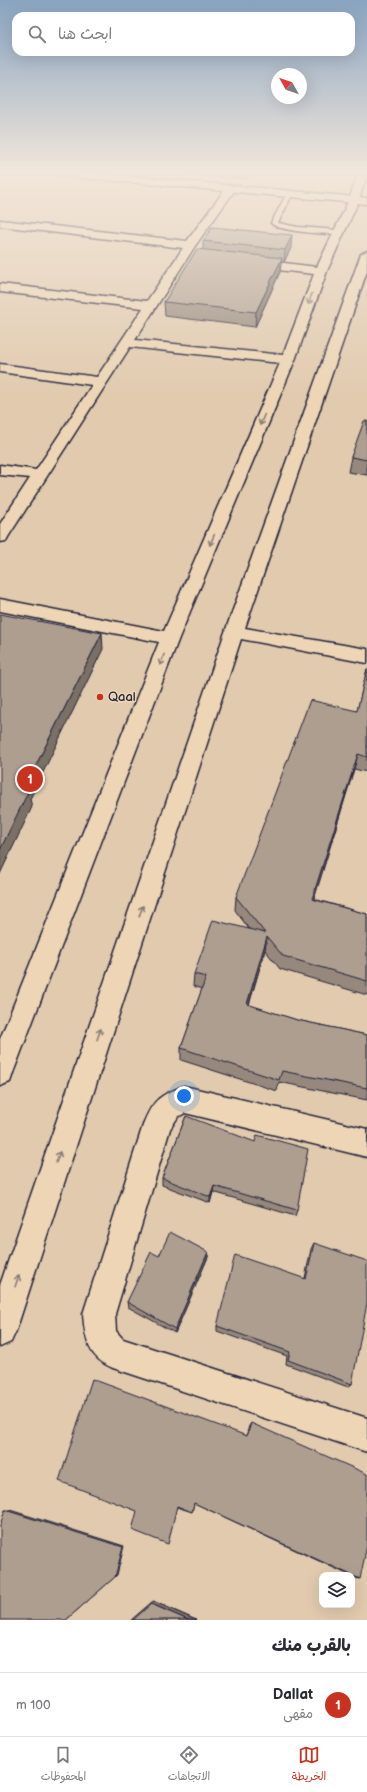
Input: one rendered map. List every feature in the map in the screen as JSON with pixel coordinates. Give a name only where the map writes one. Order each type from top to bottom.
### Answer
[{"type":"street","points":[[0,537],[187,249]]},
{"type":"street","points":[[0,1073],[170,638],[288,360],[320,271],[331,249]]},
{"type":"street","points":[[0,1331],[234,632],[367,254]]},
{"type":"street","points":[[182,256],[198,258]]},
{"type":"street","points":[[236,262],[320,271]]},
{"type":"street","points":[[0,288],[151,305]]},
{"type":"street","points":[[126,343],[288,360]]},
{"type":"street","points":[[0,368],[100,382]]},
{"type":"street","points":[[0,470],[40,475]]},
{"type":"street","points":[[0,606],[170,638]]},
{"type":"street","points":[[234,632],[367,656]]},
{"type":"street","points":[[367,1143],[184,1099],[168,1107],[158,1122],[99,1314],[101,1336],[113,1352],[367,1435]]},
{"type":"building","points":[[197,249],[282,258],[256,312],[164,302]]},
{"type":"building","points":[[364,421],[367,421],[367,460],[351,457]]},
{"type":"building","points":[[0,614],[102,633],[23,791],[28,792],[0,850]]},
{"type":"building","points":[[367,669],[367,757],[358,754],[312,899],[367,914],[367,981],[283,956],[267,937],[247,1004],[297,1020],[367,1035],[367,1088],[282,1071],[279,1080],[181,1048],[206,977],[194,974],[213,920],[265,933],[236,897],[310,700],[357,711]]},
{"type":"building","points":[[186,1116],[255,1142],[257,1135],[308,1149],[297,1210],[214,1186],[210,1197],[162,1178]]},
{"type":"building","points":[[170,1232],[208,1252],[175,1329],[127,1302],[151,1252],[159,1256]]},
{"type":"building","points":[[314,1243],[367,1261],[367,1303],[352,1384],[288,1360],[290,1352],[217,1326],[235,1255],[306,1279]]},
{"type":"building","points":[[92,1379],[247,1436],[251,1423],[367,1474],[367,1545],[360,1579],[355,1577],[355,1572],[345,1572],[194,1503],[192,1512],[177,1506],[168,1544],[132,1530],[137,1511],[59,1481]]},
{"type":"building","points":[[5,1510],[123,1547],[115,1577],[66,1620],[0,1620],[0,1525]]},
{"type":"building","points":[[151,1604],[188,1620],[133,1620]]},
{"type":"place","name":"Qaal","points":[[100,697]]},
{"type":"place","name":"Dallat","points":[[30,779]]}]
